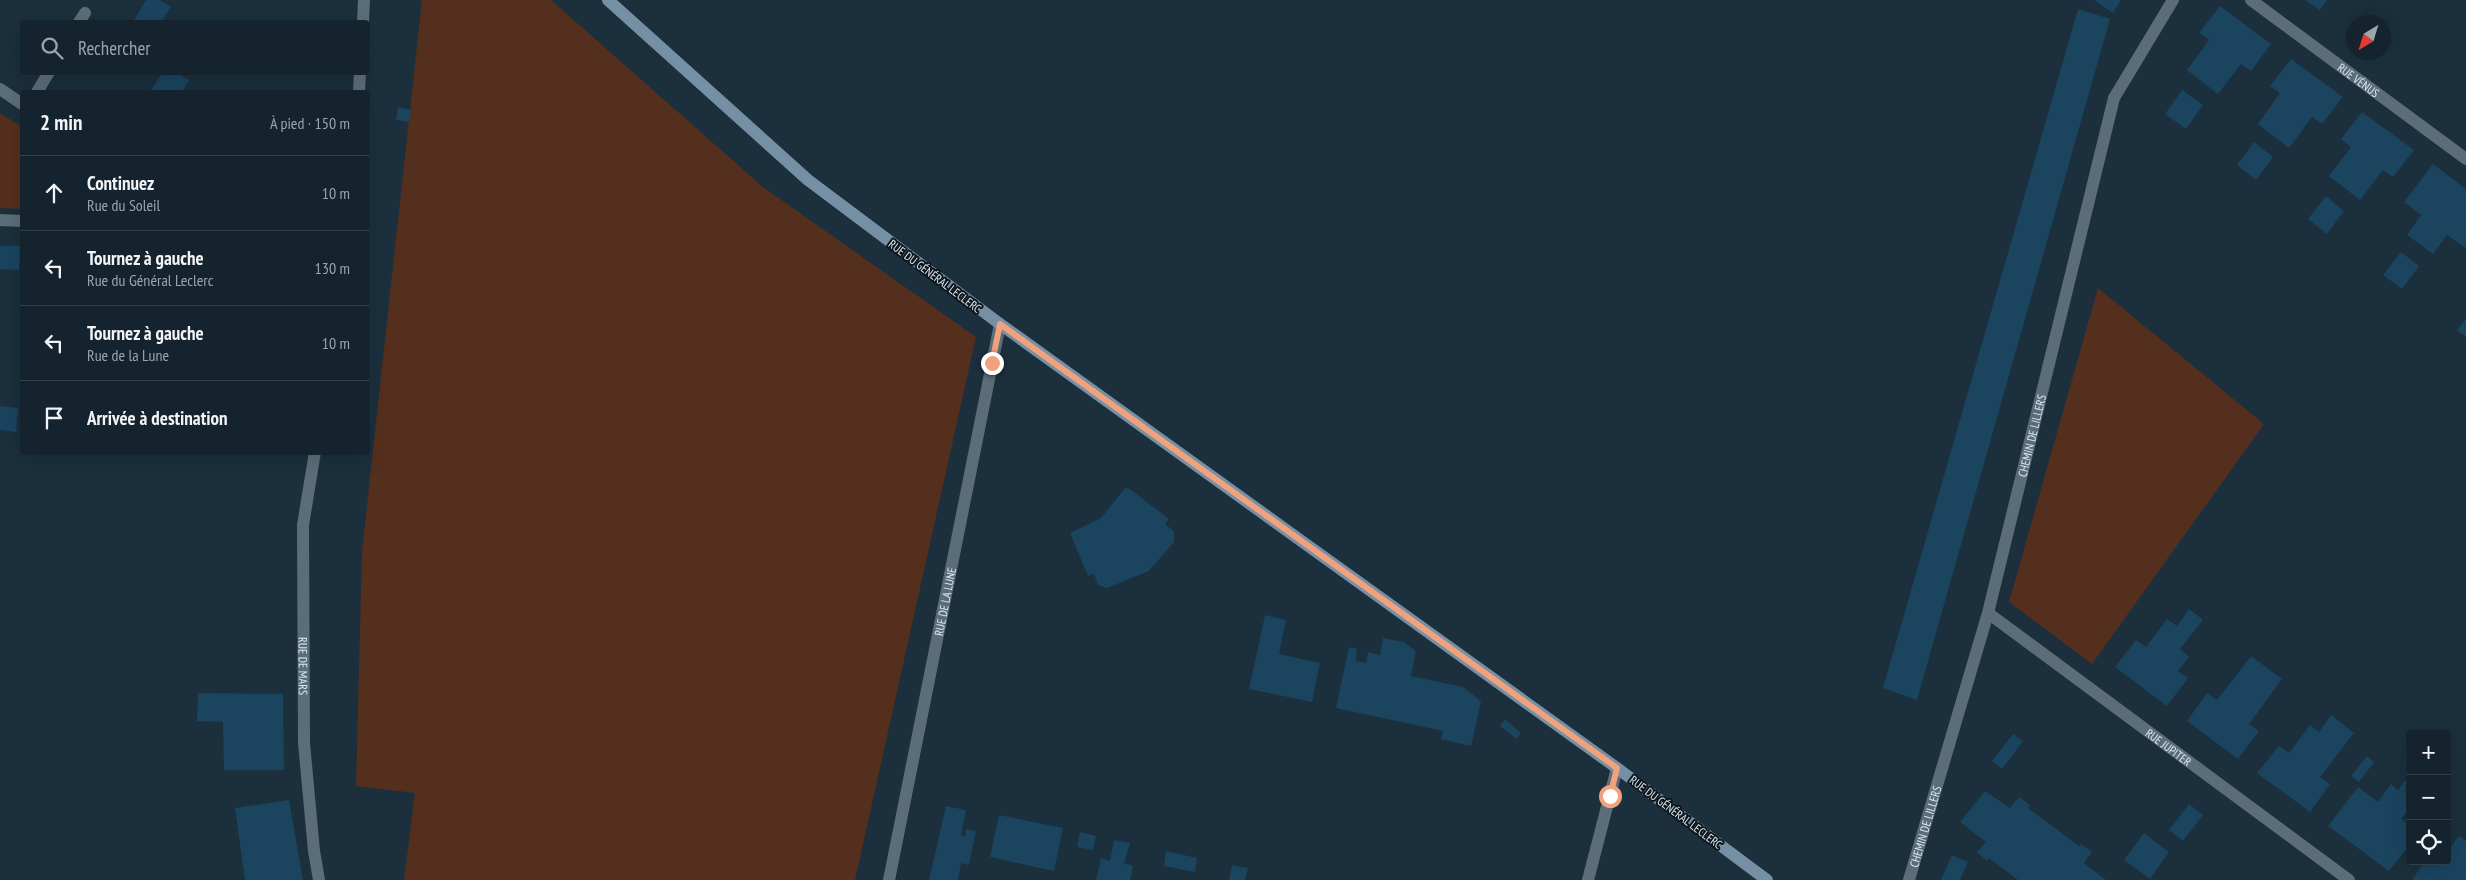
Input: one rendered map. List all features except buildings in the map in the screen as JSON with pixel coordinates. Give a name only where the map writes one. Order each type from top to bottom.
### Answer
[{"type":"street","points":[[363,20],[364,0]]},
{"type":"street","name":"RUE DU GÉNÉRAL LECLERC","points":[[608,0],[808,180],[1000,324],[1617,768],[1767,880]]},
{"type":"street","name":"CHEMIN DE LILLERS","points":[[1909,880],[1988,613],[2114,98],[2173,0]]},
{"type":"street","name":"RUE VÉNUS","points":[[2251,0],[2466,159]]},
{"type":"street","points":[[38,90],[47,75]]},
{"type":"street","points":[[359,90],[360,75]]},
{"type":"street","points":[[0,89],[20,103]]},
{"type":"street","points":[[0,220],[20,221]]},
{"type":"street","name":"RUE DE LA LUNE","points":[[889,880],[1000,324]]},
{"type":"street","name":"RUE DE MARS","points":[[315,455],[303,525],[304,743],[314,852],[319,880]]},
{"type":"street","name":"RUE JUPITER","points":[[1988,613],[2349,880]]},
{"type":"street","points":[[1588,880],[1617,768]]},
{"type":"shaded area","points":[[422,0],[551,0],[763,187],[976,337],[855,880],[404,880],[415,793],[356,786],[362,551]]},
{"type":"shaded area","points":[[0,113],[20,126],[20,209],[0,208]]},
{"type":"shaded area","points":[[2098,288],[2264,424],[2092,664],[2009,602]]},
{"type":"route","points":[[992,363],[1000,324],[1617,768],[1610,796]]}]
